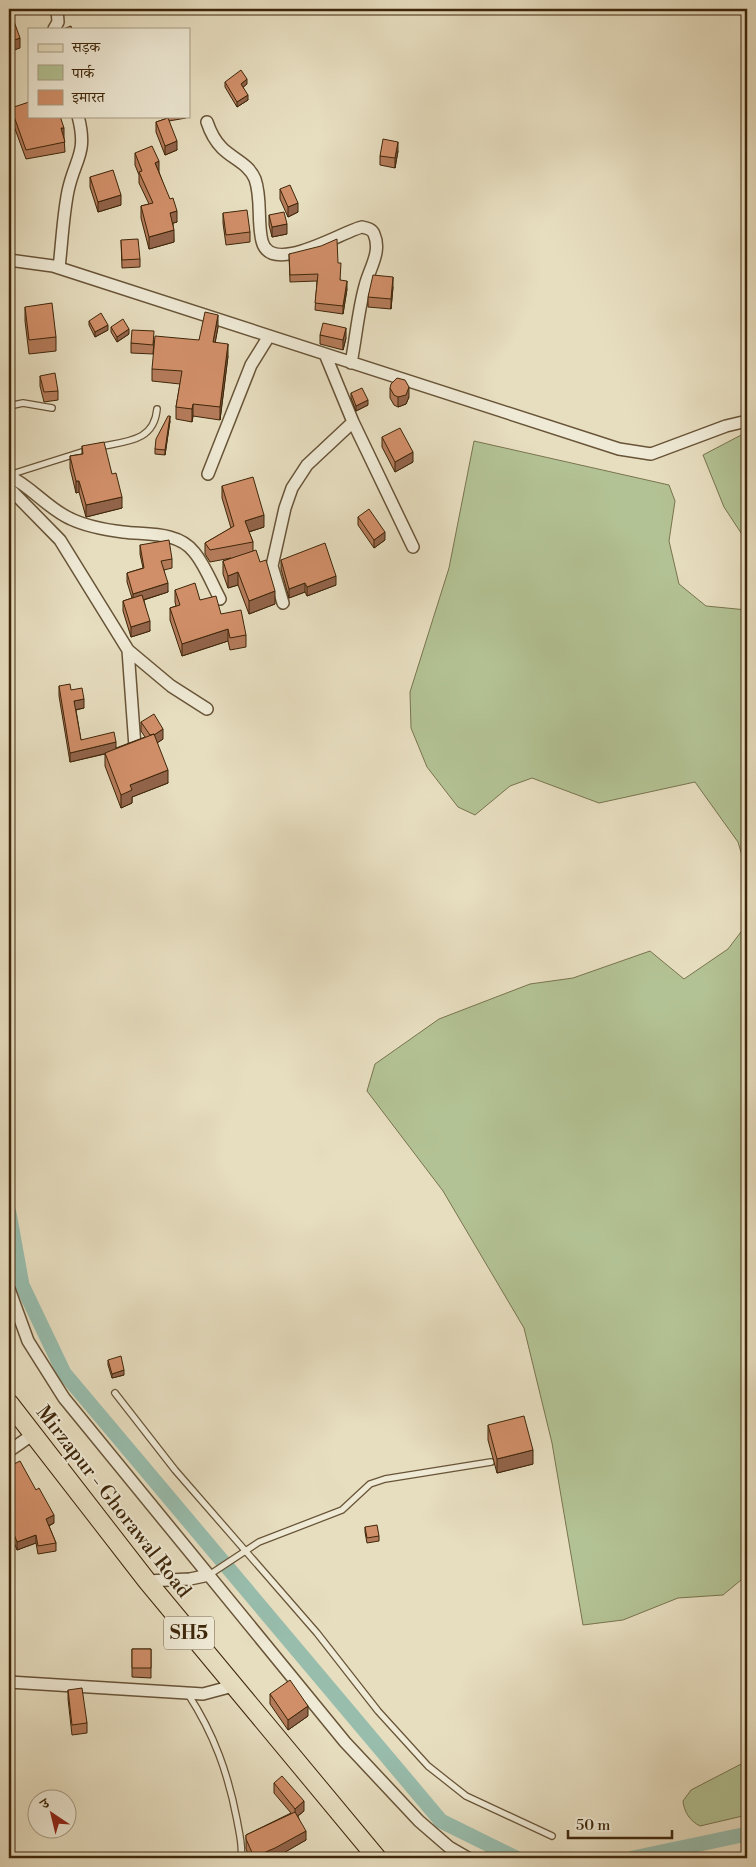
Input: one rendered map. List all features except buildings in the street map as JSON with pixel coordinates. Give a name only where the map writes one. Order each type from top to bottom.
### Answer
[{"type":"main road","name":"Mirzapur - Ghorawal Road","points":[[9,1403],[147,1581],[377,1858]]},
{"type":"street","points":[[55,28],[58,22],[56,9]]},
{"type":"street","points":[[59,268],[68,189],[81,156],[81,129],[78,118]]},
{"type":"street","points":[[207,122],[216,142],[249,169],[254,178],[262,242],[269,251],[275,254],[284,254],[312,248],[362,227],[369,228],[374,233],[376,244],[375,263],[365,285],[351,363]]},
{"type":"street","points":[[9,260],[59,268],[619,449],[650,454],[726,426],[747,421]]},
{"type":"street","points":[[208,474],[243,382],[269,336]]},
{"type":"street","points":[[325,354],[353,422],[413,547]]},
{"type":"street","points":[[283,603],[272,566],[285,508],[292,488],[307,465],[353,422]]},
{"type":"street","points":[[9,475],[62,515],[73,520],[121,532],[176,539],[185,544],[194,552],[220,599]]},
{"type":"street","points":[[9,488],[60,540],[128,650],[171,686],[207,709]]},
{"type":"street","points":[[128,650],[135,747]]},
{"type":"street","points":[[9,1289],[28,1341],[51,1380],[211,1573],[345,1742],[419,1821],[449,1847],[468,1858]]},
{"type":"street","points":[[9,1451],[32,1435]]},
{"type":"street","points":[[147,1581],[194,1578],[211,1573]]},
{"type":"street","points":[[9,1682],[187,1694],[202,1694],[233,1686]]},
{"type":"lane","points":[[9,406],[23,403],[52,408]]},
{"type":"lane","points":[[9,475],[74,453],[138,438],[150,430],[156,423],[157,409]]},
{"type":"lane","points":[[115,1392],[175,1470],[243,1550],[318,1633],[378,1711],[428,1766],[466,1796],[552,1836]]},
{"type":"lane","points":[[211,1573],[243,1550],[284,1531],[342,1510],[370,1484],[385,1479],[492,1462]]},
{"type":"lane","points":[[187,1694],[212,1735],[226,1772],[240,1840],[241,1858]]},
{"type":"green space","points":[[747,432],[747,542],[724,507],[703,455]]},
{"type":"green space","points":[[474,441],[669,485],[675,501],[669,541],[679,584],[706,606],[747,610],[747,873],[738,842],[695,782],[599,803],[532,778],[510,786],[475,815],[458,807],[427,767],[411,728],[410,692],[449,568]]},
{"type":"green space","points":[[747,924],[747,1575],[723,1595],[678,1598],[623,1620],[583,1625],[552,1443],[524,1328],[443,1191],[367,1091],[375,1064],[439,1019],[530,984],[573,978],[650,951],[684,979],[728,949]]},
{"type":"green space","points":[[747,1761],[747,1815],[700,1826],[693,1822],[686,1812],[683,1801],[691,1790]]},
{"type":"waterway","points":[[9,1213],[22,1285],[64,1373],[441,1821],[516,1858]]},
{"type":"waterway","points":[[633,1858],[747,1834]]}]
